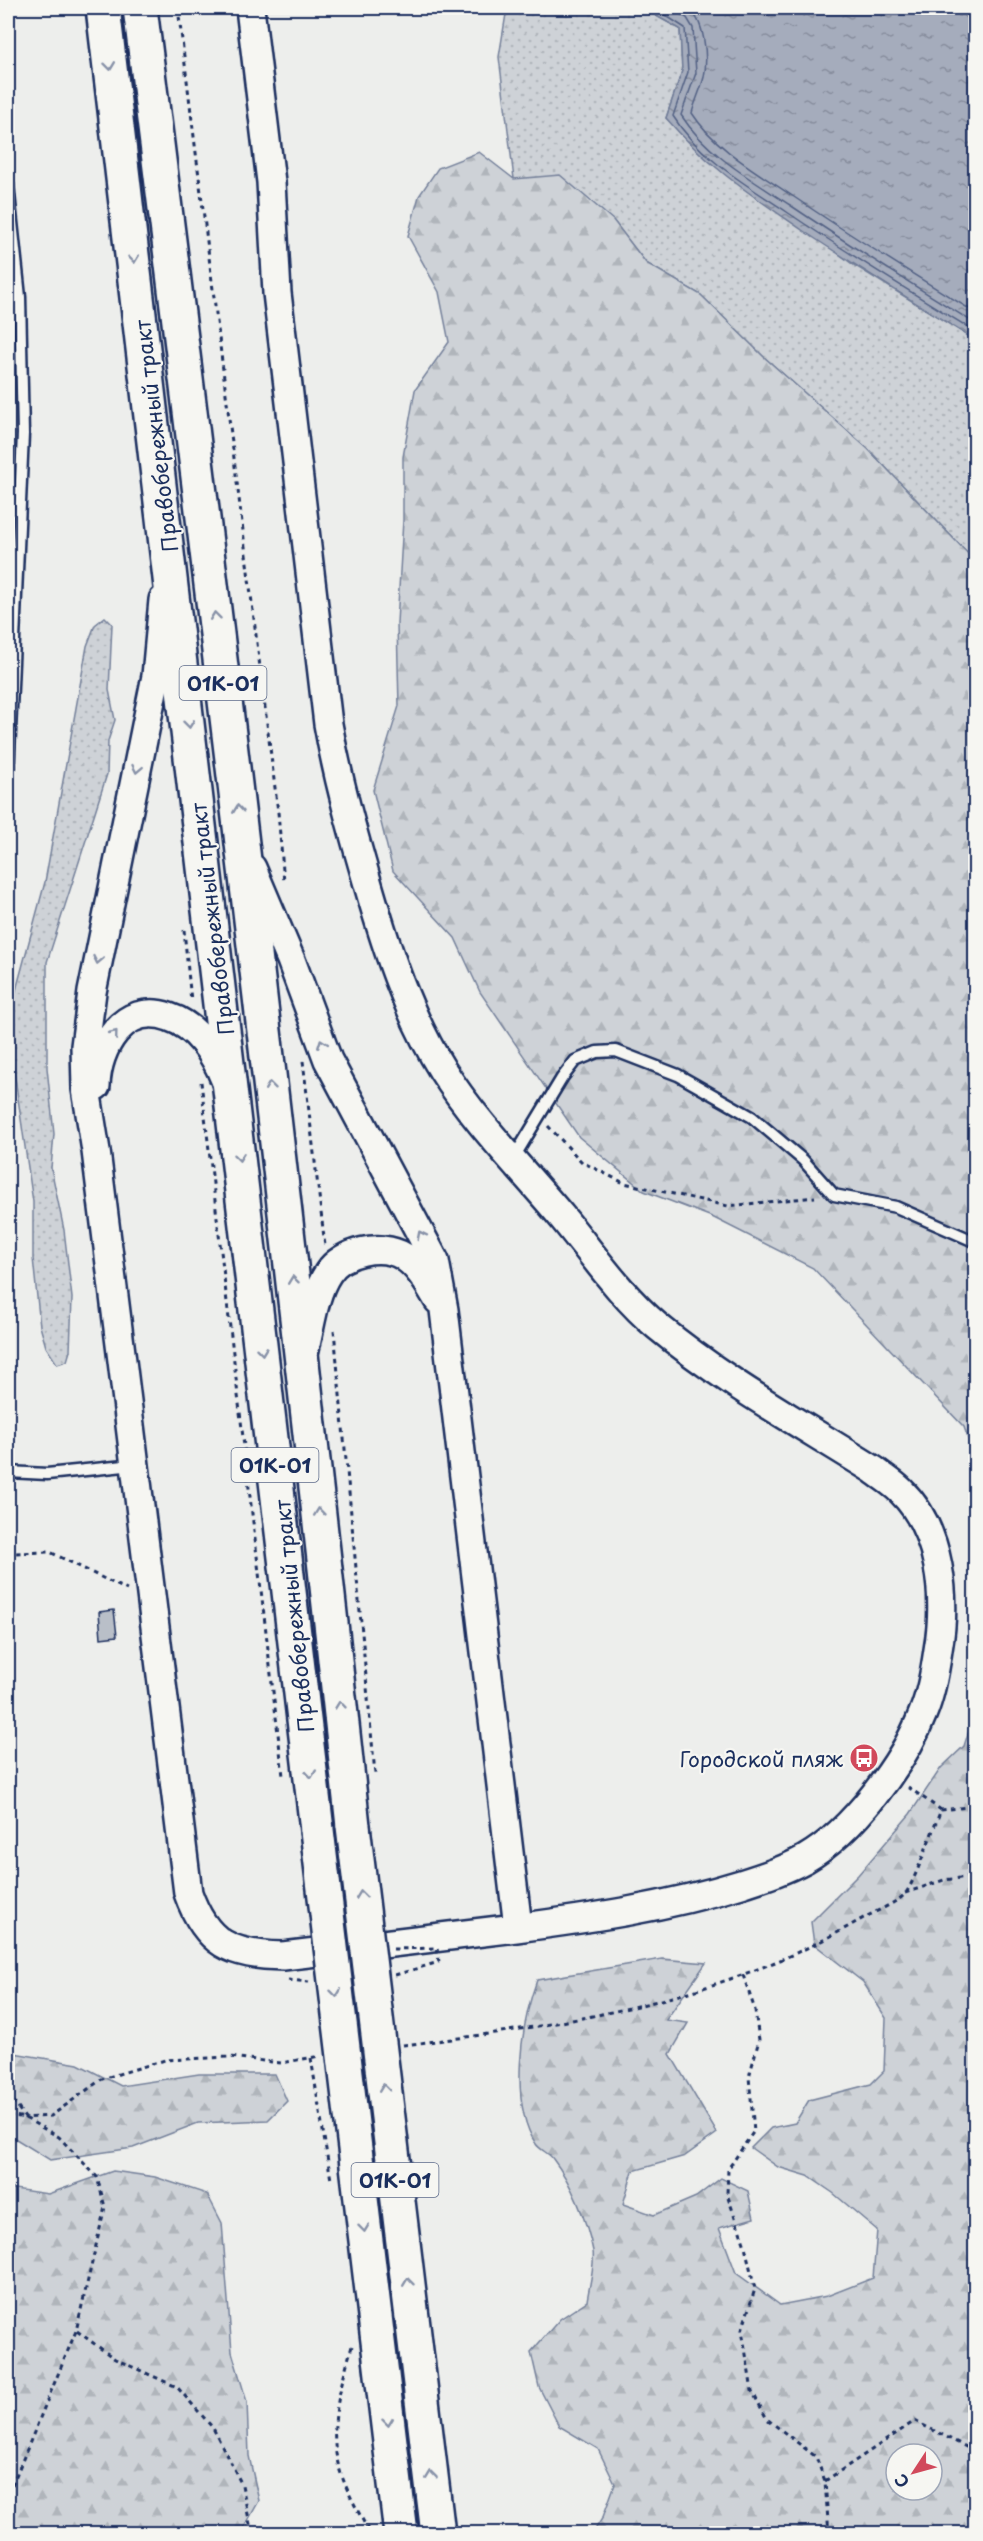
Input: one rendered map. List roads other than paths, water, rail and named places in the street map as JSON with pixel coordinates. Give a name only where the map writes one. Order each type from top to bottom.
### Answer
[{"type":"highway","name":"Правобережный тракт","points":[[103,8],[401,2534]]},
{"type":"highway","name":"Правобережный тракт","points":[[140,8],[303,1359],[353,1826],[438,2534]]},
{"type":"street","points":[[165,524],[162,621],[156,676],[92,992],[85,1046],[86,1089],[96,1150],[150,1602],[188,1893],[197,1918],[213,1937],[232,1950],[258,1956],[284,1956],[614,1916],[704,1896],[776,1873],[806,1859],[835,1838],[889,1774],[923,1714],[938,1654],[943,1603],[931,1540],[919,1514],[902,1492],[874,1470],[693,1354],[654,1323],[622,1290],[513,1159],[443,1071],[423,1035],[381,930],[339,788],[328,724],[277,293],[271,182],[250,8]]},
{"type":"street","points":[[242,847],[291,960],[328,1060],[435,1261],[444,1310],[518,1927]]},
{"type":"street","points":[[96,1150],[96,1068],[110,1036],[125,1021],[147,1013],[169,1017],[195,1033],[216,1059],[232,1099]]},
{"type":"street","points":[[303,1359],[317,1299],[328,1272],[347,1256],[378,1249],[403,1256],[424,1276],[444,1310]]},
{"type":"lane","points":[[8,184],[20,297],[23,434],[8,778]]},
{"type":"lane","points":[[513,1159],[575,1061],[597,1052],[616,1051],[678,1075],[752,1117],[803,1160],[834,1195],[896,1207],[975,1242]]},
{"type":"lane","points":[[8,1472],[47,1474],[134,1465]]},
{"type":"water","points":[[642,8],[975,8],[975,340],[802,230],[730,179],[698,151],[666,118],[682,71],[680,29]]},
{"type":"place","name":"Городской пляж","points":[[864,1758]]}]
